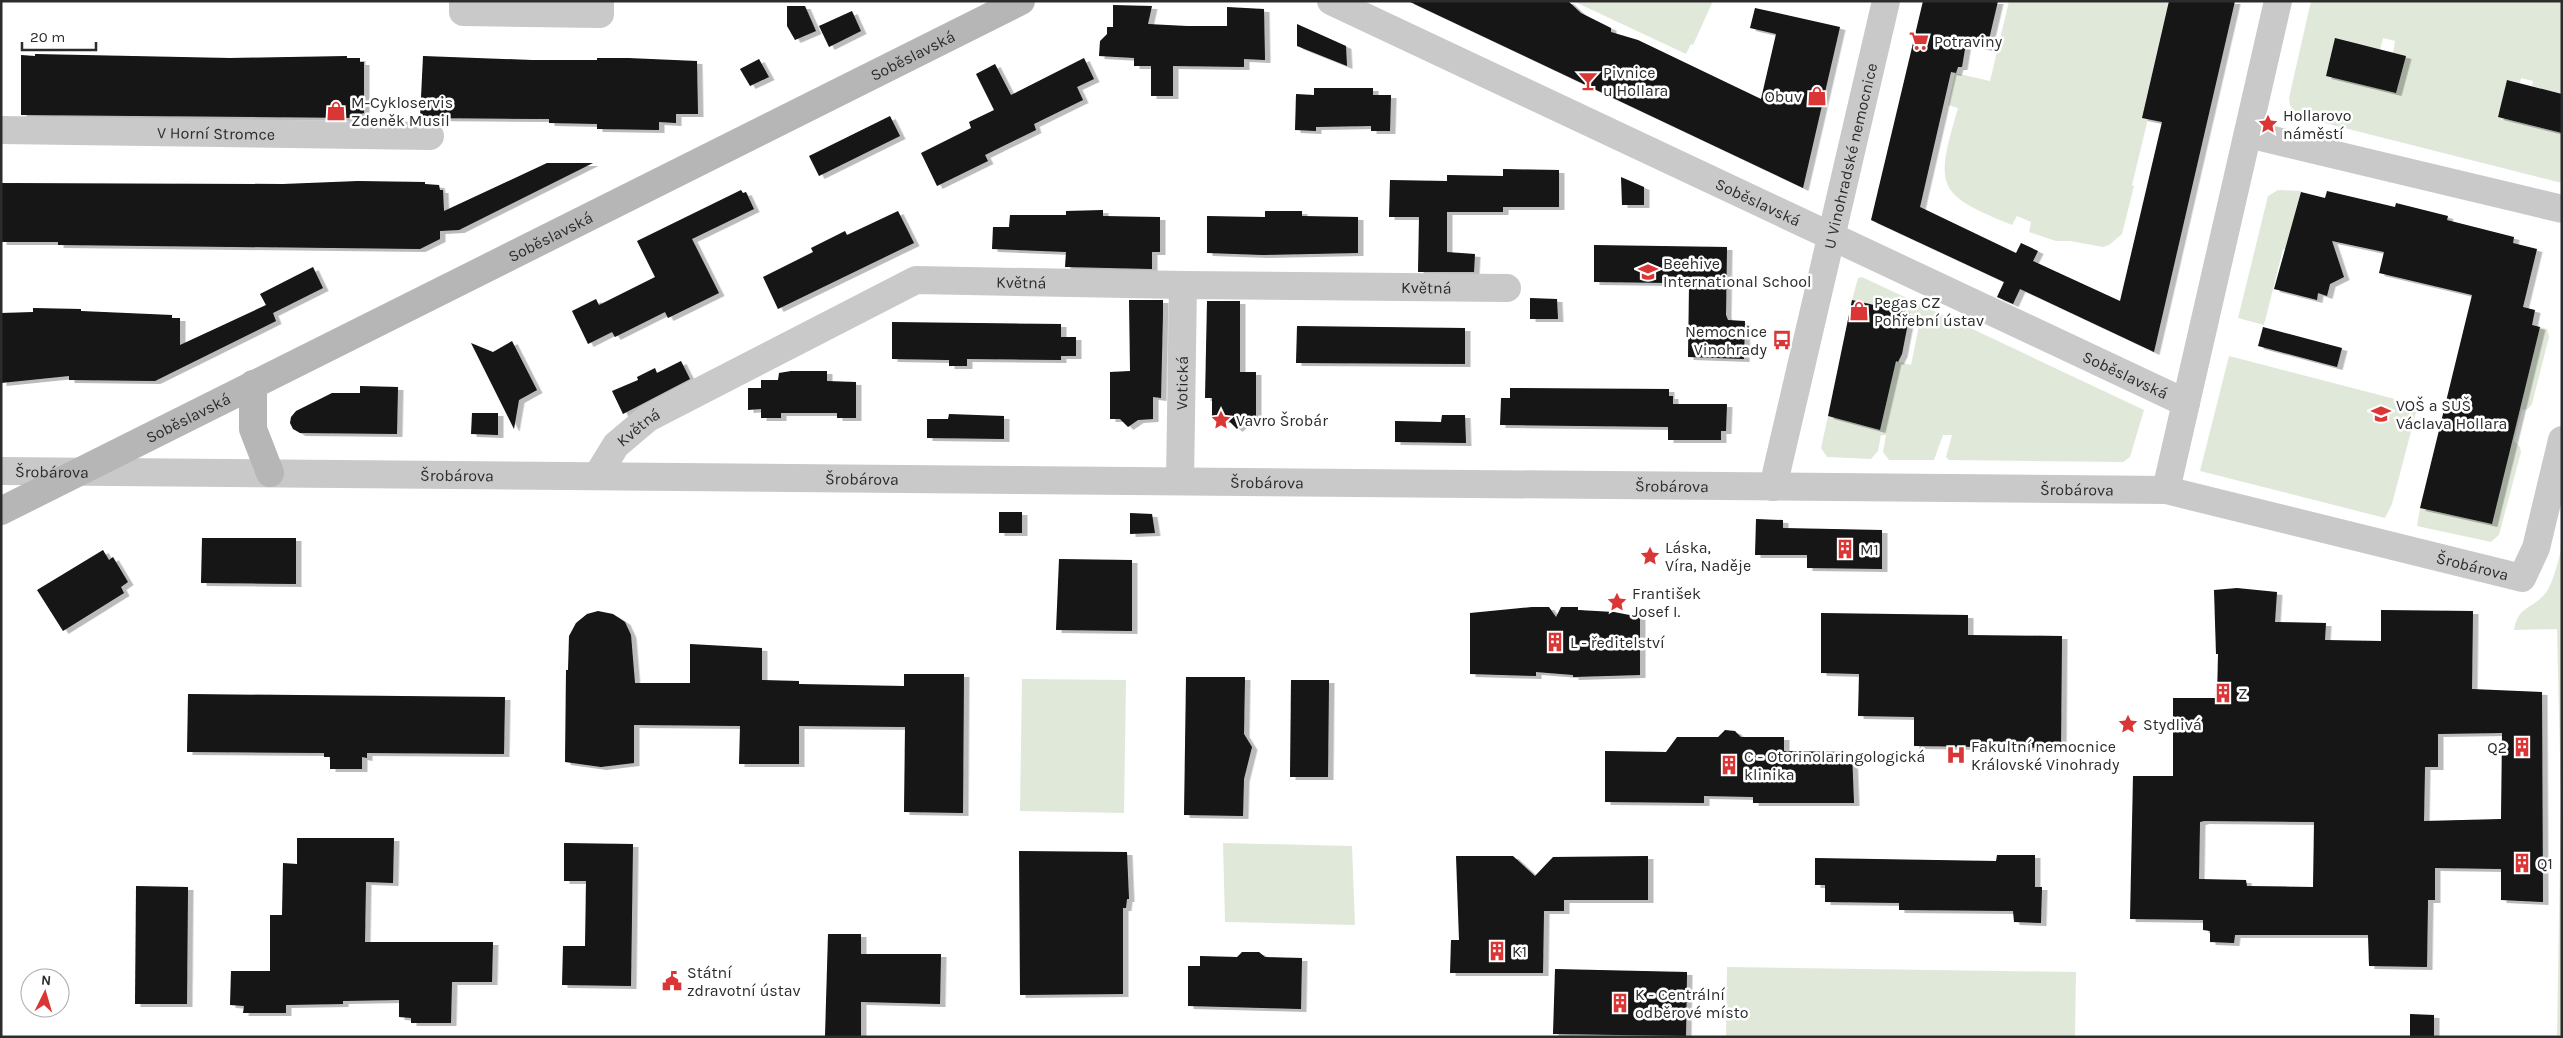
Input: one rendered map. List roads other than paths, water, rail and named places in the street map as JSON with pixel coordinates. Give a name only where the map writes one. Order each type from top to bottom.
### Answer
[{"type":"main road","name":"Soběslavská","points":[[1,511],[1021,1]]},
{"type":"main road","points":[[252,384],[253,429],[270,473]]},
{"type":"street","points":[[464,1],[463,12],[600,14],[600,1]]},
{"type":"street","name":"Soběslavská","points":[[1331,1],[2186,403]]},
{"type":"street","name":"U Vinohradské nemocnice","points":[[1773,487],[1886,1]]},
{"type":"street","points":[[2166,490],[2278,1]]},
{"type":"street","name":"V Horní Stromce","points":[[1,130],[430,136]]},
{"type":"street","points":[[2248,134],[2562,209]]},
{"type":"street","name":"Květná","points":[[597,476],[616,445],[648,418],[916,280],[1183,286],[1507,288]]},
{"type":"street","name":"Votická","points":[[1180,481],[1183,286]]},
{"type":"street","name":"Šrobárova","points":[[1,470],[2166,490],[2522,578],[2536,548],[2562,440]]},
{"type":"place","name":"Potraviny","points":[[1919,41]]},
{"type":"place","name":"Pivnice u Hollara","points":[[1588,81]]},
{"type":"place","name":"Obuv","points":[[1817,96]]},
{"type":"place","name":"M-Cykloservis Zdeněk Musil","points":[[336,111]]},
{"type":"place","name":"Hollarovo náměstí","points":[[2268,124]]},
{"type":"place","name":"Beehive International School","points":[[1648,272]]},
{"type":"place","name":"Pegas CZ Pohřební ústav","points":[[1859,311]]},
{"type":"place","name":"Nemocnice Vinohrady","points":[[1782,340]]},
{"type":"place","name":"VOŠ a SUŠ Václava Hollara","points":[[2381,414]]},
{"type":"place","name":"Vavro Šrobár","points":[[1221,420]]},
{"type":"place","name":"M1","points":[[1845,549]]},
{"type":"place","name":"Láska, Víra, Naděje","points":[[1650,556]]},
{"type":"place","name":"František Josef I.","points":[[1617,602]]},
{"type":"place","name":"L - ředitelství","points":[[1555,642]]},
{"type":"place","name":"Z","points":[[2223,693]]},
{"type":"place","name":"Stydlivá","points":[[2128,724]]},
{"type":"place","name":"Q2","points":[[2522,747]]},
{"type":"place","name":"Fakultní nemocnice Královské Vinohrady","points":[[1956,755]]},
{"type":"place","name":"C - Otorinolaringologická klinika","points":[[1729,765]]},
{"type":"place","name":"Q1","points":[[2522,863]]},
{"type":"place","name":"K1","points":[[1497,951]]},
{"type":"place","name":"Státní zdravotní ústav","points":[[672,981]]},
{"type":"place","name":"K - Centrální odběrové místo","points":[[1620,1003]]}]
